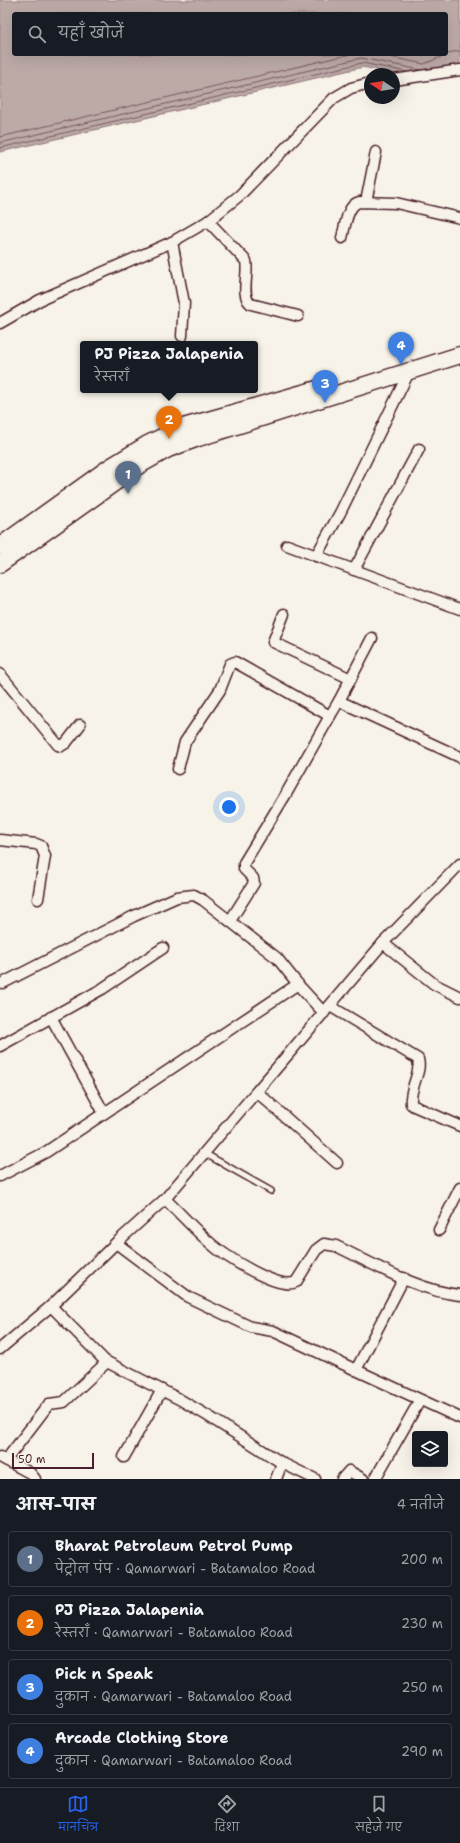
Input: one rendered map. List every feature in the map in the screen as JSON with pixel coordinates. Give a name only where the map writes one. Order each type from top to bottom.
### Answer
[{"type":"main road","points":[[0,546],[110,467],[146,445],[180,428],[365,375],[460,345]]},
{"type":"main road","points":[[0,564],[104,489],[138,466],[168,449],[198,438],[460,356]]},
{"type":"street","points":[[400,79],[460,70]]},
{"type":"street","points":[[0,323],[40,300],[172,242],[208,221],[240,195],[334,98],[351,88],[364,85]]},
{"type":"street","points":[[366,202],[376,152]]},
{"type":"street","points":[[342,238],[351,207],[355,203],[396,203],[460,218]]},
{"type":"street","points":[[208,221],[246,261],[246,293],[248,301],[251,304],[298,316]]},
{"type":"street","points":[[172,242],[184,302],[182,336]]},
{"type":"street","points":[[316,556],[340,513],[409,372]]},
{"type":"street","points":[[354,570],[420,449]]},
{"type":"street","points":[[287,546],[460,609]]},
{"type":"street","points":[[284,614],[273,642],[351,679]]},
{"type":"street","points":[[230,921],[254,883],[253,878],[244,869],[244,863],[286,794],[351,679],[372,638]]},
{"type":"street","points":[[178,770],[185,742],[220,690],[232,663],[239,664],[330,716]]},
{"type":"street","points":[[0,674],[58,745],[61,746],[66,743],[80,725]]},
{"type":"street","points":[[338,702],[460,757]]},
{"type":"street","points":[[0,840],[36,844],[41,846],[45,856],[38,899]]},
{"type":"street","points":[[0,1349],[51,1306],[116,1243],[165,1199],[383,943],[460,864]]},
{"type":"street","points":[[3,983],[134,916],[177,897],[194,895],[203,900],[277,958],[298,984],[327,1009],[418,1059],[419,1068],[411,1089],[411,1104],[460,1126]]},
{"type":"street","points":[[383,943],[434,984],[460,997]]},
{"type":"street","points":[[0,1046],[102,989],[163,948]]},
{"type":"street","points":[[1,1173],[46,1152],[298,984]]},
{"type":"street","points":[[51,1018],[104,1113]]},
{"type":"street","points":[[257,1092],[337,1163]]},
{"type":"street","points":[[440,1230],[460,1188]]},
{"type":"street","points":[[165,1199],[210,1243],[253,1271],[272,1281],[285,1284],[296,1282],[316,1250],[324,1244],[336,1246],[404,1278],[444,1293],[460,1295]]},
{"type":"street","points":[[116,1243],[188,1297],[251,1327],[273,1331],[460,1418]]},
{"type":"street","points":[[356,1370],[404,1278]]},
{"type":"street","points":[[51,1306],[100,1357],[107,1362],[162,1390],[208,1416],[282,1463],[315,1479]]},
{"type":"street","points":[[35,1479],[30,1473],[3,1459],[49,1404],[64,1402],[107,1362]]},
{"type":"street","points":[[124,1458],[162,1390]]},
{"type":"street","points":[[375,1479],[420,1400]]},
{"type":"street","points":[[276,1479],[282,1463]]},
{"type":"street","points":[[342,1479],[349,1471],[363,1479]]},
{"type":"lane","points":[[204,1153],[271,1191]]},
{"type":"water","points":[[0,0],[460,0],[460,66],[426,80],[400,75],[400,68],[363,67],[0,152]]},
{"type":"place","name":"Arcade Clothing Store","points":[[401,365]]},
{"type":"place","name":"Pick n Speak","points":[[325,403]]},
{"type":"place","name":"PJ Pizza Jalapenia","points":[[169,439]]},
{"type":"place","name":"Bharat Petroleum Petrol Pump","points":[[128,494]]}]
